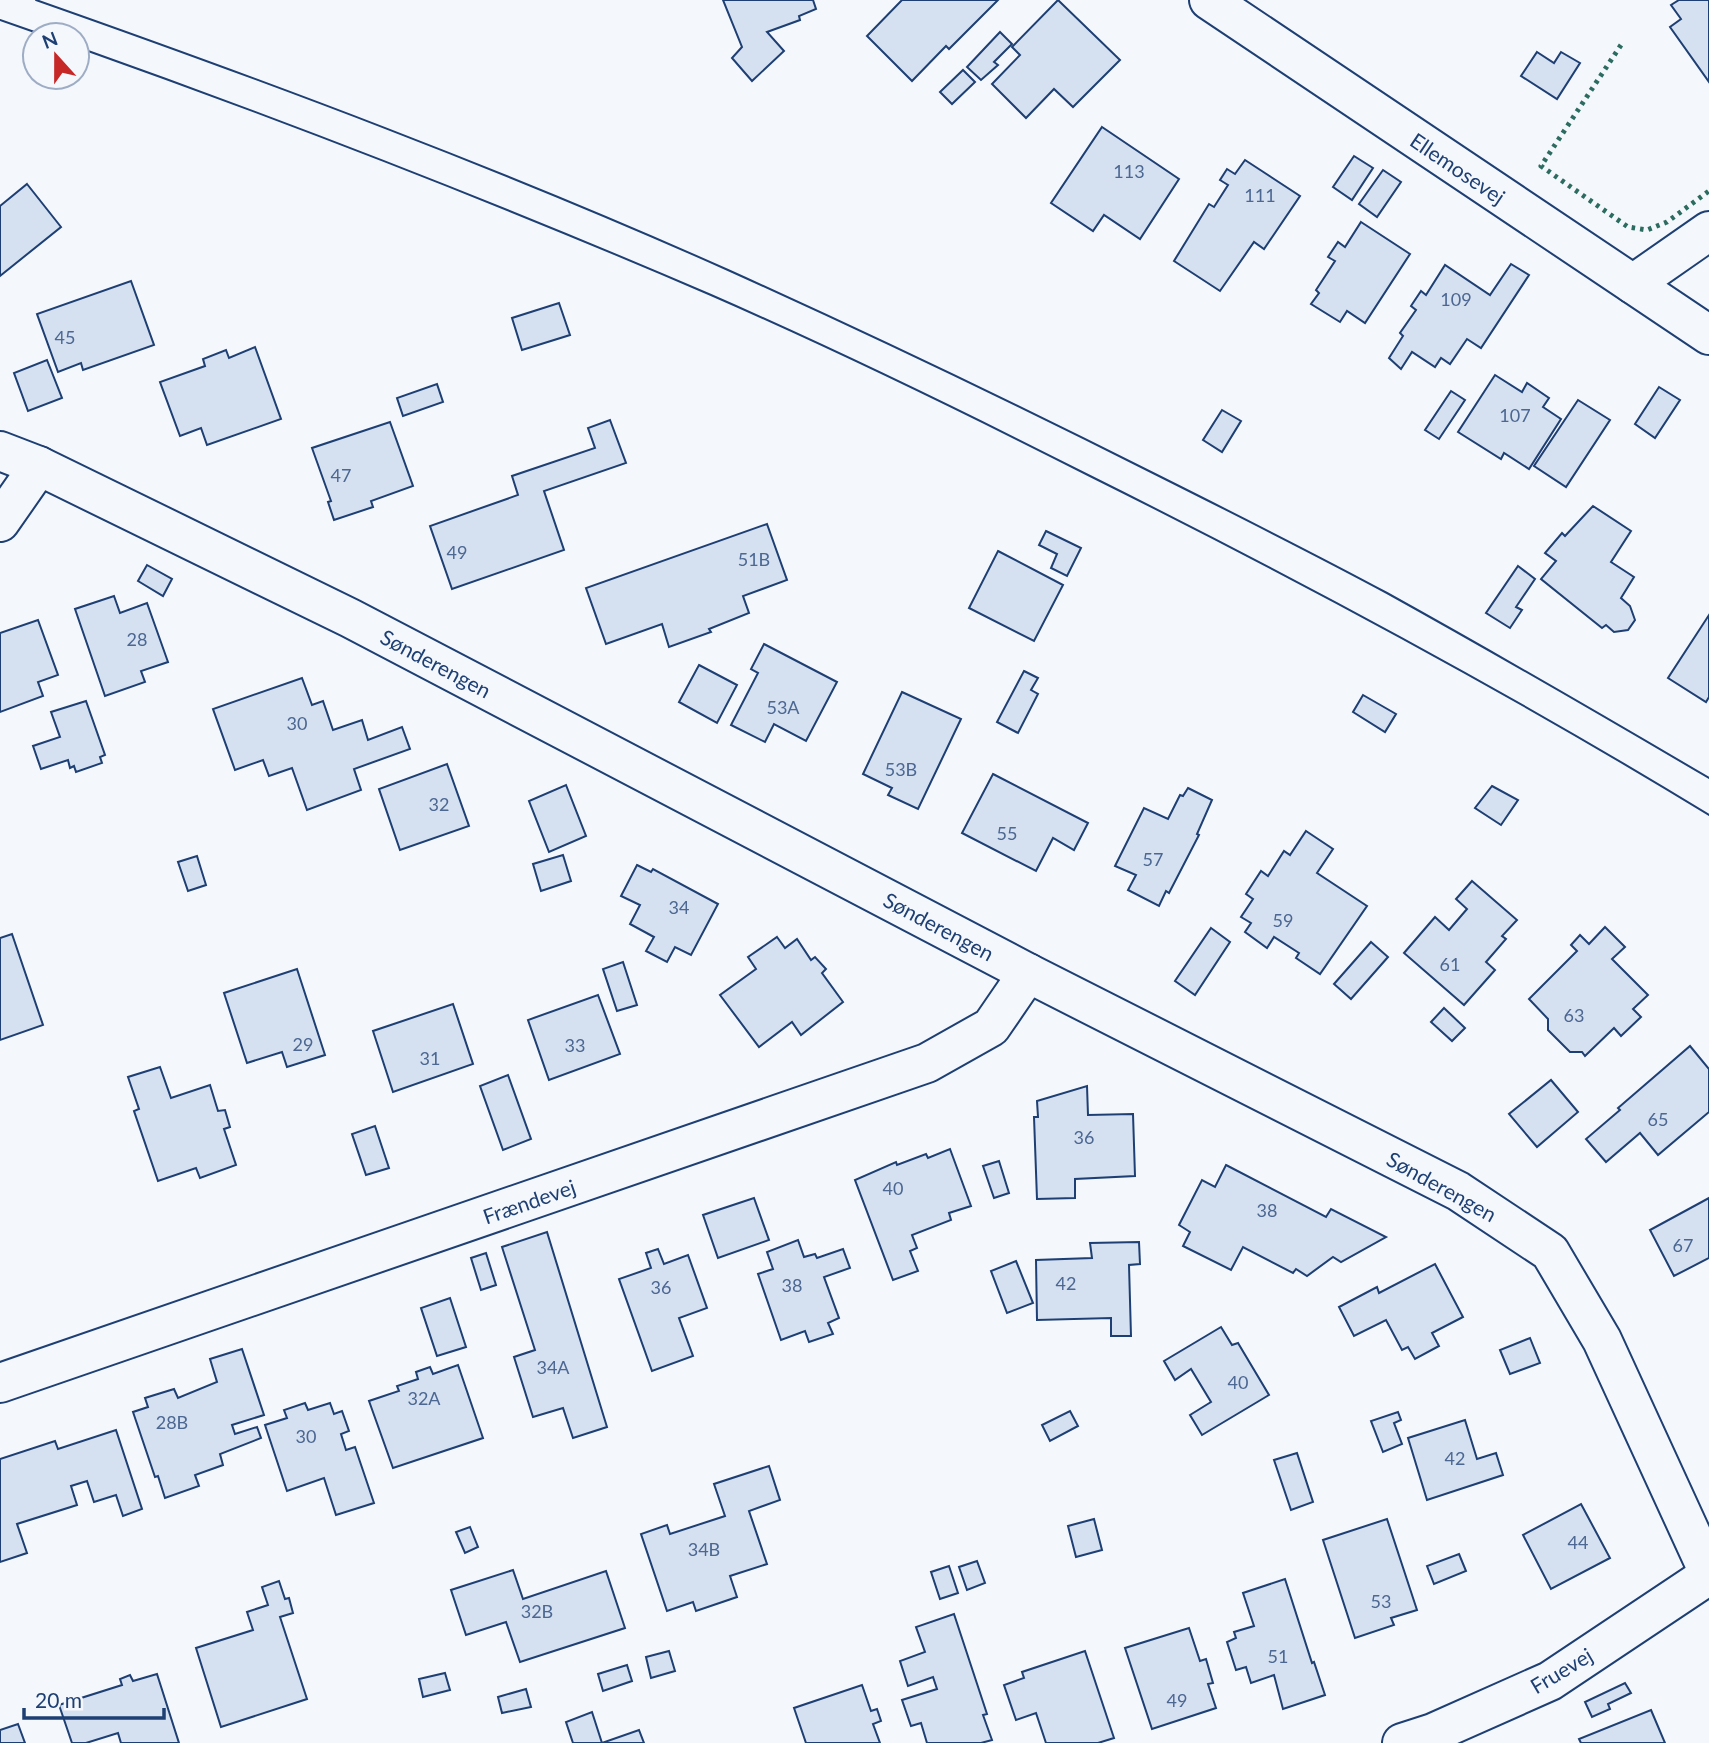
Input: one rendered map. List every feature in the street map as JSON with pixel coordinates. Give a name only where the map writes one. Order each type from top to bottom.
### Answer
[{"type":"street","name":"Ellemosevej","points":[[1209,0],[1709,335]]},
{"type":"street","points":[[1633,284],[1709,231]]},
{"type":"street","name":"Sønderengen","points":[[0,451],[39,466],[350,618],[1028,973],[1458,1191],[1550,1252],[1602,1340],[1709,1574]]},
{"type":"street","points":[[0,522],[39,466]]},
{"type":"street","name":"Frændevej","points":[[0,1383],[927,1063],[991,1027],[1028,973]]},
{"type":"street","name":"Fruevej","points":[[1402,1743],[1433,1733],[1550,1681],[1709,1574]]},
{"type":"building","points":[[723,0],[813,0],[816,9],[799,16],[800,20],[767,32],[784,51],[752,81],[732,58],[742,47]]},
{"type":"building","points":[[902,0],[998,0],[949,49],[946,46],[912,81],[867,36]]},
{"type":"building","points":[[1058,0],[1120,60],[1073,107],[1054,89],[1026,118],[992,84],[1020,55],[1012,47]]},
{"type":"building","points":[[1679,0],[1709,0],[1709,82],[1670,27],[1681,19],[1671,5]]},
{"type":"building","points":[[1000,32],[1012,44],[994,62],[998,65],[981,80],[967,67]]},
{"type":"building","points":[[1537,52],[1554,63],[1561,52],[1580,63],[1557,99],[1521,76]]},
{"type":"building","points":[[963,70],[975,82],[952,104],[940,92]]},
{"type":"building","points":[[1102,127],[1179,179],[1140,239],[1104,215],[1093,231],[1051,203]]},
{"type":"building","points":[[1354,156],[1373,168],[1352,200],[1333,187]]},
{"type":"building","points":[[1245,160],[1300,196],[1264,249],[1254,242],[1220,291],[1174,261],[1209,204],[1214,207],[1228,185],[1220,180],[1227,169],[1235,174]]},
{"type":"building","points":[[1383,170],[1401,182],[1377,217],[1359,204]]},
{"type":"building","points":[[27,184],[61,227],[0,276],[0,206]]},
{"type":"building","points":[[1361,222],[1410,254],[1365,323],[1347,311],[1340,322],[1311,304],[1319,293],[1316,290],[1335,261],[1328,257],[1338,242],[1345,247]]},
{"type":"building","points":[[1511,264],[1529,275],[1481,348],[1467,339],[1450,364],[1441,358],[1435,367],[1412,352],[1401,369],[1389,358],[1403,336],[1400,333],[1416,310],[1411,306],[1421,291],[1426,295],[1445,265],[1490,295]]},
{"type":"building","points":[[131,281],[154,345],[83,370],[81,363],[58,372],[37,314]]},
{"type":"building","points":[[559,303],[570,335],[522,350],[512,318]]},
{"type":"building","points":[[255,347],[281,419],[207,445],[201,428],[180,436],[160,382],[205,366],[203,359],[226,350],[229,358]]},
{"type":"building","points":[[47,360],[62,398],[28,411],[14,373]]},
{"type":"building","points":[[1495,375],[1522,392],[1527,383],[1549,398],[1543,407],[1561,419],[1529,469],[1504,453],[1501,459],[1458,432]]},
{"type":"building","points":[[437,384],[443,402],[403,416],[397,398]]},
{"type":"building","points":[[1659,387],[1680,400],[1655,438],[1635,424]]},
{"type":"building","points":[[1451,391],[1465,400],[1439,439],[1425,430]]},
{"type":"building","points":[[1578,400],[1610,420],[1566,487],[1534,466]]},
{"type":"building","points":[[1222,410],[1241,421],[1222,452],[1203,440]]},
{"type":"building","points":[[610,420],[626,463],[544,491],[564,550],[452,589],[430,526],[518,495],[512,476],[595,448],[588,428]]},
{"type":"building","points":[[390,422],[413,486],[371,501],[373,507],[334,520],[328,502],[331,501],[312,448]]},
{"type":"building","points":[[1593,506],[1631,531],[1611,562],[1634,577],[1621,598],[1630,606],[1635,620],[1628,630],[1614,632],[1606,625],[1602,628],[1541,579],[1556,561],[1545,553],[1562,533],[1565,536]]},
{"type":"building","points":[[767,524],[787,580],[743,596],[749,613],[709,629],[711,632],[669,647],[662,624],[606,644],[586,588]]},
{"type":"building","points":[[1046,531],[1081,548],[1067,576],[1051,568],[1057,554],[1039,545]]},
{"type":"building","points":[[998,551],[1063,585],[1034,641],[969,608]]},
{"type":"building","points":[[147,565],[172,579],[163,596],[138,581]]},
{"type":"building","points":[[1518,566],[1535,579],[1516,607],[1522,610],[1510,628],[1486,613]]},
{"type":"building","points":[[114,596],[120,613],[147,603],[168,662],[141,671],[145,682],[105,696],[75,609]]},
{"type":"building","points":[[1709,615],[1709,697],[1706,702],[1668,678]]},
{"type":"building","points":[[38,620],[58,675],[38,682],[43,696],[0,712],[0,633]]},
{"type":"building","points":[[764,644],[837,682],[806,741],[774,724],[765,742],[731,725],[758,673],[751,669]]},
{"type":"building","points":[[699,665],[737,685],[717,723],[679,702]]},
{"type":"building","points":[[1024,671],[1038,678],[1031,690],[1038,694],[1018,733],[997,722]]},
{"type":"building","points":[[302,678],[312,705],[323,701],[333,730],[362,720],[368,740],[402,727],[410,749],[354,769],[361,790],[307,810],[292,768],[269,776],[263,760],[235,770],[213,709]]},
{"type":"building","points":[[902,692],[961,719],[918,809],[888,795],[892,788],[863,774]]},
{"type":"building","points":[[1363,695],[1396,714],[1385,732],[1353,712]]},
{"type":"building","points":[[86,701],[105,755],[100,757],[102,763],[76,772],[74,766],[70,768],[68,760],[41,769],[33,746],[60,737],[51,712]]},
{"type":"building","points":[[447,764],[469,826],[400,850],[379,789]]},
{"type":"building","points":[[993,774],[1088,823],[1074,850],[1053,838],[1036,871],[962,833]]},
{"type":"building","points":[[566,785],[586,836],[549,852],[529,801]]},
{"type":"building","points":[[1492,786],[1518,800],[1501,825],[1475,808]]},
{"type":"building","points":[[1188,788],[1212,800],[1197,834],[1199,835],[1169,893],[1166,891],[1159,906],[1128,890],[1136,875],[1115,866],[1144,808],[1168,819],[1180,795],[1183,796]]},
{"type":"building","points":[[1306,831],[1333,849],[1317,873],[1367,906],[1320,974],[1296,958],[1299,953],[1274,937],[1267,948],[1245,932],[1251,923],[1241,917],[1253,899],[1246,894],[1261,871],[1268,876],[1284,851],[1290,855]]},
{"type":"building","points":[[563,855],[571,881],[541,891],[533,864]]},
{"type":"building","points":[[197,856],[206,885],[188,891],[178,862]]},
{"type":"building","points":[[637,865],[651,872],[653,869],[718,904],[691,955],[675,947],[667,962],[646,951],[654,937],[630,924],[640,905],[621,896]]},
{"type":"building","points":[[1472,881],[1517,920],[1502,936],[1506,939],[1486,962],[1495,970],[1464,1005],[1404,953],[1435,917],[1449,930],[1467,909],[1456,899]]},
{"type":"building","points":[[1605,927],[1625,947],[1612,959],[1648,995],[1633,1009],[1641,1017],[1621,1036],[1614,1028],[1585,1056],[1582,1052],[1570,1052],[1548,1030],[1548,1019],[1529,999],[1577,951],[1571,945],[1580,935],[1589,944]]},
{"type":"building","points":[[1211,928],[1230,942],[1195,995],[1175,981]]},
{"type":"building","points":[[12,934],[43,1025],[0,1040],[0,938]]},
{"type":"building","points":[[777,937],[785,948],[797,939],[811,960],[815,957],[826,969],[822,973],[843,1002],[801,1035],[792,1022],[759,1047],[720,995],[756,969],[748,957]]},
{"type":"building","points":[[1371,942],[1388,957],[1351,999],[1334,984]]},
{"type":"building","points":[[623,962],[637,1005],[617,1011],[603,969]]},
{"type":"building","points":[[297,969],[325,1055],[287,1067],[282,1052],[247,1063],[224,993]]},
{"type":"building","points":[[598,995],[620,1054],[549,1080],[528,1020]]},
{"type":"building","points":[[453,1004],[473,1064],[393,1092],[373,1031]]},
{"type":"building","points":[[1444,1008],[1465,1028],[1452,1041],[1431,1022]]},
{"type":"building","points":[[1690,1046],[1709,1069],[1709,1112],[1658,1155],[1640,1133],[1606,1162],[1586,1139]]},
{"type":"building","points":[[160,1067],[171,1098],[210,1085],[218,1111],[225,1110],[230,1127],[224,1129],[236,1165],[200,1178],[196,1168],[158,1181],[134,1111],[139,1109],[128,1077]]},
{"type":"building","points":[[508,1075],[531,1139],[503,1150],[480,1086]]},
{"type":"building","points":[[1551,1080],[1578,1112],[1537,1147],[1509,1114]]},
{"type":"building","points":[[1087,1086],[1088,1115],[1133,1114],[1135,1176],[1075,1179],[1075,1198],[1037,1199],[1034,1117],[1038,1117],[1037,1101]]},
{"type":"building","points":[[375,1126],[389,1168],[366,1175],[352,1134]]},
{"type":"building","points":[[950,1149],[971,1206],[949,1213],[951,1220],[912,1235],[917,1248],[910,1251],[918,1271],[893,1280],[855,1180],[896,1162],[897,1165],[926,1154],[928,1158]]},
{"type":"building","points":[[999,1161],[1009,1193],[994,1198],[983,1166]]},
{"type":"building","points":[[1226,1165],[1326,1217],[1331,1209],[1386,1237],[1341,1262],[1333,1257],[1307,1276],[1296,1269],[1293,1273],[1243,1247],[1231,1270],[1183,1246],[1190,1232],[1179,1225],[1202,1180],[1215,1187]]},
{"type":"building","points":[[754,1198],[769,1240],[718,1258],[703,1215]]},
{"type":"building","points":[[1709,1198],[1709,1258],[1674,1276],[1650,1230]]},
{"type":"building","points":[[547,1232],[607,1427],[573,1438],[563,1408],[533,1417],[514,1357],[535,1350],[502,1247]]},
{"type":"building","points":[[798,1240],[804,1257],[815,1254],[817,1258],[843,1249],[850,1268],[824,1277],[839,1318],[828,1323],[833,1334],[809,1342],[805,1331],[781,1340],[758,1274],[773,1269],[767,1252]]},
{"type":"building","points":[[1139,1242],[1140,1264],[1129,1265],[1131,1336],[1111,1336],[1111,1318],[1037,1320],[1036,1260],[1092,1258],[1090,1243]]},
{"type":"building","points":[[658,1249],[664,1264],[688,1255],[707,1308],[679,1318],[693,1356],[652,1371],[619,1279],[651,1268],[646,1253]]},
{"type":"building","points":[[486,1253],[496,1285],[481,1290],[471,1258]]},
{"type":"building","points":[[1016,1261],[1033,1303],[1007,1313],[991,1271]]},
{"type":"building","points":[[1435,1264],[1463,1317],[1432,1333],[1439,1346],[1415,1359],[1408,1347],[1402,1350],[1386,1320],[1354,1336],[1339,1307],[1377,1287],[1379,1293]]},
{"type":"building","points":[[450,1298],[466,1347],[437,1356],[421,1308]]},
{"type":"building","points":[[1221,1327],[1232,1345],[1238,1343],[1269,1395],[1202,1435],[1190,1415],[1211,1402],[1191,1369],[1175,1380],[1164,1361]]},
{"type":"building","points":[[1530,1338],[1540,1363],[1510,1374],[1500,1350]]},
{"type":"building","points":[[242,1349],[264,1415],[232,1425],[235,1434],[257,1427],[261,1438],[220,1454],[223,1465],[195,1475],[199,1486],[165,1498],[133,1412],[148,1407],[145,1398],[174,1389],[178,1398],[217,1382],[210,1359]]},
{"type":"building","points":[[458,1365],[483,1438],[393,1468],[369,1401],[399,1391],[397,1386],[418,1379],[416,1372],[430,1367],[433,1374]]},
{"type":"building","points":[[305,1403],[308,1410],[330,1403],[334,1414],[342,1411],[349,1431],[341,1434],[346,1450],[355,1447],[374,1503],[336,1515],[324,1478],[287,1491],[265,1425],[287,1418],[284,1410]]},
{"type":"building","points":[[1070,1411],[1078,1426],[1050,1441],[1042,1425]]},
{"type":"building","points":[[1398,1412],[1401,1420],[1394,1423],[1402,1444],[1383,1452],[1371,1421]]},
{"type":"building","points":[[1465,1420],[1477,1459],[1496,1453],[1503,1475],[1427,1500],[1408,1438]]},
{"type":"building","points":[[116,1430],[142,1509],[123,1516],[116,1495],[94,1502],[87,1481],[71,1486],[77,1505],[17,1524],[27,1553],[0,1562],[0,1459],[55,1441],[58,1449]]},
{"type":"building","points":[[1297,1453],[1313,1502],[1291,1510],[1274,1460]]},
{"type":"building","points":[[769,1466],[780,1500],[749,1511],[767,1564],[730,1576],[737,1597],[696,1611],[693,1602],[667,1611],[641,1534],[667,1525],[670,1534],[725,1516],[714,1484]]},
{"type":"building","points":[[1581,1504],[1610,1558],[1551,1589],[1523,1535]]},
{"type":"building","points":[[1094,1519],[1102,1550],[1076,1557],[1068,1526]]},
{"type":"building","points":[[1387,1519],[1417,1610],[1391,1618],[1394,1625],[1355,1638],[1323,1540]]},
{"type":"building","points":[[470,1527],[478,1547],[465,1553],[456,1532]]},
{"type":"building","points":[[1459,1554],[1466,1571],[1434,1584],[1427,1566]]},
{"type":"building","points":[[977,1561],[985,1583],[967,1590],[959,1567]]},
{"type":"building","points":[[949,1566],[958,1593],[940,1599],[931,1572]]},
{"type":"building","points":[[513,1570],[523,1599],[606,1571],[625,1628],[520,1662],[506,1622],[466,1635],[451,1590]]},
{"type":"building","points":[[1285,1579],[1325,1695],[1283,1709],[1274,1675],[1251,1683],[1246,1667],[1236,1670],[1227,1642],[1236,1638],[1234,1632],[1254,1626],[1243,1593]]},
{"type":"building","points":[[279,1581],[285,1599],[289,1598],[293,1613],[280,1617],[307,1699],[221,1727],[196,1648],[253,1630],[247,1612],[268,1605],[262,1587]]},
{"type":"building","points":[[954,1614],[987,1714],[983,1715],[992,1740],[981,1743],[927,1743],[921,1723],[911,1726],[902,1700],[937,1689],[933,1677],[908,1686],[900,1661],[925,1652],[916,1627]]},
{"type":"building","points":[[1189,1628],[1200,1661],[1206,1659],[1213,1683],[1208,1684],[1216,1708],[1152,1729],[1125,1648]]},
{"type":"building","points":[[669,1651],[675,1671],[651,1678],[646,1657]]},
{"type":"building","points":[[1085,1651],[1114,1738],[1098,1743],[1046,1743],[1036,1713],[1016,1720],[1004,1685],[1024,1678],[1022,1672]]},
{"type":"building","points":[[627,1665],[632,1681],[603,1691],[598,1674]]},
{"type":"building","points":[[445,1673],[450,1690],[423,1697],[419,1679]]},
{"type":"building","points":[[157,1674],[179,1743],[121,1743],[118,1733],[86,1743],[72,1743],[59,1705],[122,1685],[120,1679],[130,1675],[133,1681]]},
{"type":"building","points":[[1625,1683],[1631,1693],[1608,1704],[1610,1709],[1592,1717],[1585,1702]]},
{"type":"building","points":[[862,1685],[871,1711],[877,1709],[881,1721],[873,1724],[880,1743],[806,1743],[794,1708]]},
{"type":"building","points":[[526,1689],[531,1707],[502,1713],[498,1697]]},
{"type":"building","points":[[1651,1710],[1665,1743],[1581,1743],[1579,1739]]},
{"type":"building","points":[[592,1712],[602,1743],[573,1743],[566,1722]]},
{"type":"building","points":[[18,1724],[25,1743],[0,1743],[0,1730]]},
{"type":"building","points":[[639,1730],[644,1743],[602,1743]]},
{"type":"tram line","points":[[36,0],[298,95],[471,162],[643,233],[836,319],[1049,421],[1330,563],[1468,638],[1709,778]]},
{"type":"tram line","points":[[0,20],[21,27]]},
{"type":"tram line","points":[[91,52],[317,135],[475,197],[711,295],[854,360],[1041,451],[1324,596],[1480,681],[1709,815]]},
{"type":"hedge","points":[[1621,45],[1541,166],[1628,227],[1647,230],[1667,222],[1709,191]]}]
